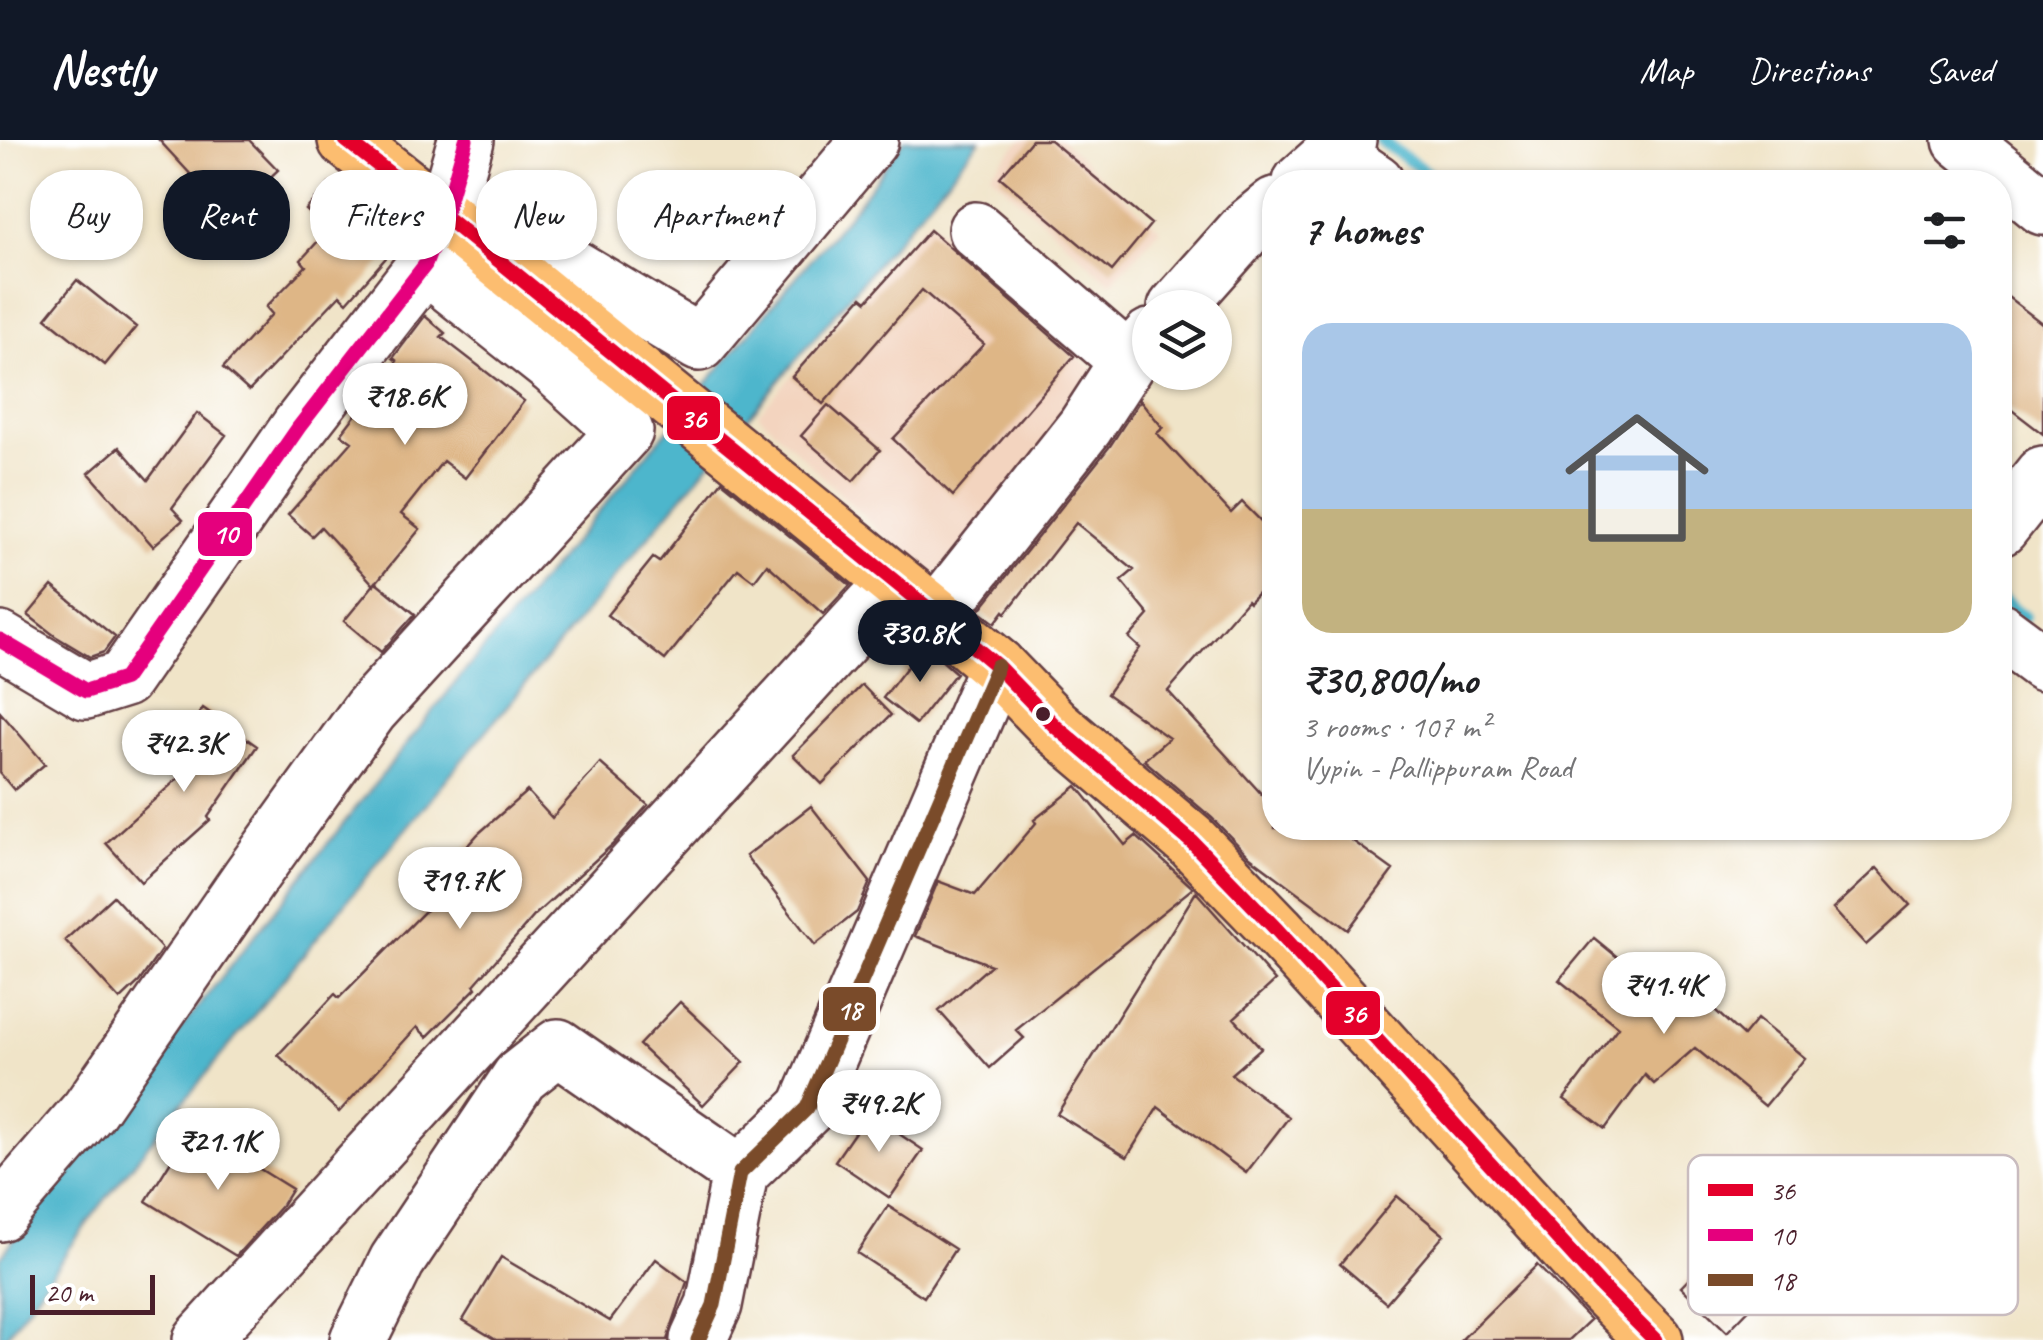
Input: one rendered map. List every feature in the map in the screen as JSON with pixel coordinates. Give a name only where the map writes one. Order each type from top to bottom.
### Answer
[{"type":"main road","points":[[346,140],[385,170]]},
{"type":"main road","points":[[456,226],[936,615],[996,666],[1055,726],[1192,842],[1655,1340]]},
{"type":"street","points":[[456,175],[466,140]]},
{"type":"street","points":[[456,219],[518,235],[699,343],[870,140]]},
{"type":"street","points":[[1961,140],[1998,170]]},
{"type":"street","points":[[2012,182],[2043,207]]},
{"type":"street","points":[[1192,290],[1262,216]]},
{"type":"street","points":[[976,230],[1132,344]]},
{"type":"street","points":[[0,640],[86,691],[124,680],[299,426],[427,260]]},
{"type":"street","points":[[0,1213],[89,1110],[370,710],[625,431],[555,368],[425,266]]},
{"type":"street","points":[[936,615],[1085,427],[1132,359]]},
{"type":"street","points":[[2012,513],[2043,474]]},
{"type":"street","points":[[201,1340],[874,606]]},
{"type":"street","points":[[2012,640],[2043,663]]},
{"type":"street","points":[[698,1340],[714,1305],[740,1173],[808,1108],[996,666]]},
{"type":"street","points":[[358,1340],[398,1261],[520,1077],[558,1047],[740,1173]]},
{"type":"shaded area","points":[[1021,140],[1061,140],[1160,229],[1111,283],[990,173]]},
{"type":"shaded area","points":[[928,220],[1114,389],[940,591],[758,414]]},
{"type":"water","points":[[904,140],[980,140],[462,760],[149,1144],[4,1340],[0,1340],[0,1258],[16,1236],[459,678],[810,260],[816,260],[816,253]]},
{"type":"building","points":[[159,140],[249,140],[278,170],[187,170]]},
{"type":"building","points":[[1032,140],[1050,140],[1151,224],[1112,271],[1000,177]]},
{"type":"building","points":[[930,230],[1074,356],[953,496],[893,439],[984,344],[922,290],[823,404],[792,377],[862,297],[867,301]]},
{"type":"building","points":[[310,250],[310,260],[384,260],[347,302],[340,295],[249,391],[223,368],[272,314],[266,307],[306,266],[301,260]]},
{"type":"building","points":[[77,280],[136,327],[105,365],[46,318]]},
{"type":"building","points":[[2012,300],[2043,324],[2043,434],[2012,410]]},
{"type":"building","points":[[425,316],[445,333],[441,337],[524,401],[465,478],[443,461],[401,514],[420,529],[374,585],[321,527],[312,536],[288,515],[352,442],[341,434],[397,361],[393,358]]},
{"type":"building","points":[[1140,400],[1163,428],[1157,433],[1231,513],[1242,502],[1262,522],[1262,589],[1247,600],[1168,691],[1262,795],[1262,840],[1352,840],[1393,870],[1348,930],[1250,857],[1212,818],[1144,760],[1169,738],[1107,694],[1140,648],[1129,638],[1149,615],[1121,581],[1134,570],[1076,523],[995,623],[979,611],[1110,446]]},
{"type":"building","points":[[828,405],[880,450],[853,481],[801,436]]},
{"type":"building","points":[[197,413],[226,435],[172,508],[183,520],[153,546],[89,473],[119,447],[148,480]]},
{"type":"building","points":[[722,481],[850,585],[823,614],[767,564],[754,581],[738,569],[665,660],[607,615],[653,558],[659,562]]},
{"type":"building","points":[[376,582],[415,614],[381,652],[344,621]]},
{"type":"building","points":[[52,586],[115,637],[104,652],[90,657],[28,615]]},
{"type":"building","points":[[924,645],[956,673],[916,724],[883,698]]},
{"type":"building","points":[[862,685],[891,715],[822,784],[793,755]]},
{"type":"building","points":[[203,708],[257,746],[208,817],[210,820],[141,882],[106,843],[183,774],[165,762]]},
{"type":"building","points":[[0,712],[45,764],[14,790],[0,773]]},
{"type":"building","points":[[600,763],[648,805],[612,845],[536,914],[474,985],[476,988],[427,1037],[417,1027],[339,1112],[278,1055],[335,994],[339,998],[430,906],[421,898],[478,834],[527,791],[552,818]]},
{"type":"building","points":[[1077,786],[1125,845],[1136,836],[1193,888],[1016,1030],[1024,1038],[990,1068],[939,1011],[991,965],[915,936],[938,881],[975,895],[1036,823],[1034,820]]},
{"type":"building","points":[[811,806],[870,882],[857,912],[815,945],[746,856]]},
{"type":"building","points":[[1877,868],[1910,905],[1866,945],[1833,909]]},
{"type":"building","points":[[1196,892],[1275,981],[1234,1018],[1261,1048],[1231,1074],[1289,1117],[1246,1173],[1158,1107],[1127,1157],[1057,1114]]},
{"type":"building","points":[[113,896],[162,949],[139,982],[120,1000],[65,940]]},
{"type":"building","points":[[1594,938],[1659,991],[1675,973],[1743,1036],[1757,1019],[1805,1058],[1765,1106],[1695,1048],[1654,1084],[1645,1075],[1605,1129],[1564,1099],[1618,1027],[1559,980]]},
{"type":"building","points":[[680,1002],[744,1062],[703,1105],[639,1045]]},
{"type":"building","points":[[868,1113],[923,1150],[890,1198],[835,1161]]},
{"type":"building","points":[[192,1127],[292,1189],[236,1256],[146,1201]]},
{"type":"building","points":[[1397,1196],[1444,1235],[1386,1303],[1340,1264]]},
{"type":"building","points":[[888,1206],[955,1249],[924,1297],[857,1253]]},
{"type":"building","points":[[501,1257],[610,1321],[656,1259],[687,1282],[667,1340],[496,1340],[463,1320]]},
{"type":"building","points":[[1537,1265],[1590,1320],[1569,1340],[1461,1340]]},
{"type":"building","points":[[1710,1315],[1744,1315],[1727,1332]]},
{"type":"waterway","points":[[1380,140],[1423,170]]},
{"type":"waterway","points":[[2012,607],[2025,617]]},
{"type":"transit line","name":"36","points":[[346,140],[936,615],[997,666],[1055,726],[1192,842],[1655,1340]]},
{"type":"transit line","name":"10","points":[[0,640],[86,691],[124,679],[299,427],[425,265],[466,140]]},
{"type":"transit line","name":"18","points":[[698,1340],[714,1305],[740,1173],[807,1108],[997,666]]}]
